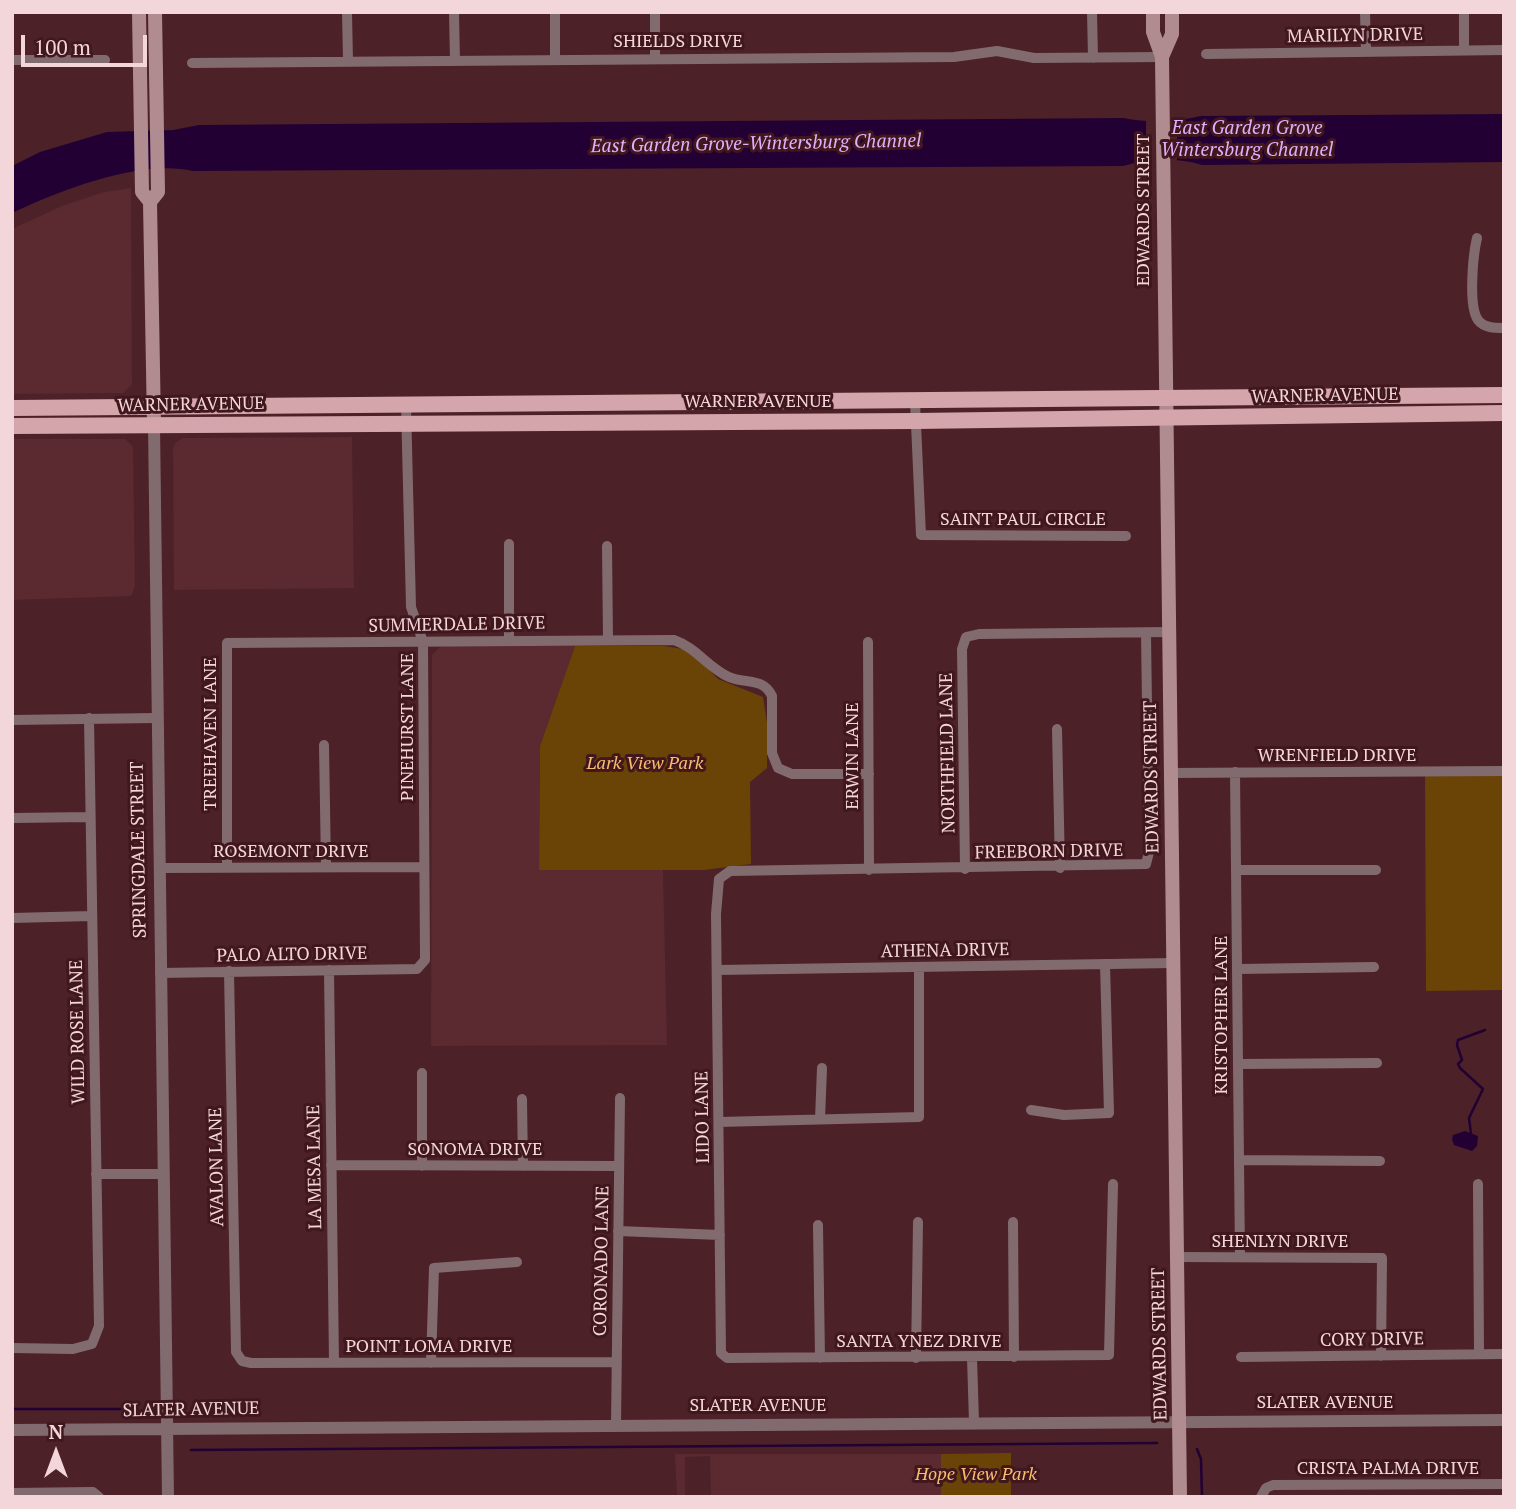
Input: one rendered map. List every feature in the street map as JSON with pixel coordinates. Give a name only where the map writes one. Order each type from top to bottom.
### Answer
[{"type":"main road","name":"SPRINGDALE STREET","points":[[139,12],[142,192],[150,202],[154,425]]},
{"type":"main road","name":"SPRINGDALE STREET","points":[[150,202],[158,192],[155,12]]},
{"type":"main road","name":"EDWARDS STREET","points":[[1153,12],[1153,32],[1162,57],[1164,417],[1180,1497]]},
{"type":"main road","name":"EDWARDS STREET","points":[[1162,57],[1172,34],[1172,12]]},
{"type":"main road","points":[[1404,414],[1413,405],[1454,405],[1467,395]]},
{"type":"main road","name":"WARNER AVENUE","points":[[12,408],[1504,395]]},
{"type":"main road","points":[[1332,415],[1356,406],[1390,406],[1404,396]]},
{"type":"main road","points":[[265,424],[268,415],[313,414],[332,406]]},
{"type":"main road","name":"WARNER AVENUE","points":[[12,426],[916,421],[1504,413]]},
{"type":"street","points":[[347,12],[348,61]]},
{"type":"street","points":[[454,12],[455,61]]},
{"type":"street","points":[[555,12],[555,59]]},
{"type":"street","points":[[655,12],[655,58]]},
{"type":"street","points":[[1092,12],[1093,58]]},
{"type":"street","points":[[1365,12],[1366,51]]},
{"type":"street","points":[[1464,12],[1464,50]]},
{"type":"street","name":"MARILYN DRIVE","points":[[1206,54],[1504,50]]},
{"type":"street","name":"SHIELDS DRIVE","points":[[192,63],[954,57],[997,51],[1034,58],[1162,57]]},
{"type":"street","points":[[12,60],[105,60]]},
{"type":"street","points":[[1477,238],[1473,255],[1474,310],[1479,323],[1491,328],[1504,328]]},
{"type":"street","points":[[915,402],[916,421]]},
{"type":"street","name":"PINEHURST LANE","points":[[406,406],[411,607],[423,642],[423,966]]},
{"type":"street","name":"SAINT PAUL CIRCLE","points":[[916,421],[921,535],[1126,536]]},
{"type":"street","name":"SPRINGDALE STREET","points":[[154,425],[168,1497]]},
{"type":"street","points":[[509,544],[509,640]]},
{"type":"street","points":[[607,546],[608,639]]},
{"type":"street","points":[[1146,633],[1169,632]]},
{"type":"street","name":"NORTHFIELD LANE","points":[[965,869],[962,649],[967,637],[979,634],[1146,633]]},
{"type":"street","name":"FREEBORN DRIVE","points":[[722,875],[730,871],[1141,866],[1149,858],[1146,633]]},
{"type":"street","name":"SUMMERDALE DRIVE","points":[[227,643],[660,638],[687,644],[729,677],[761,684],[769,690],[772,696],[772,753],[778,768],[792,774],[869,774]]},
{"type":"street","name":"ERWIN LANE","points":[[868,642],[869,870]]},
{"type":"street","name":"TREEHAVEN LANE","points":[[227,643],[227,867]]},
{"type":"street","name":"WILD ROSE LANE","points":[[12,1348],[73,1349],[92,1344],[99,1326],[89,718]]},
{"type":"street","points":[[12,720],[156,718]]},
{"type":"street","points":[[1057,729],[1060,868]]},
{"type":"street","points":[[324,745],[326,867]]},
{"type":"street","name":"WRENFIELD DRIVE","points":[[1170,773],[1504,771]]},
{"type":"street","name":"KRISTOPHER LANE","points":[[1235,772],[1240,1257]]},
{"type":"street","points":[[12,818],[90,817]]},
{"type":"street","name":"ROSEMONT DRIVE","points":[[159,868],[424,867]]},
{"type":"street","points":[[1237,870],[1376,870]]},
{"type":"street","name":"LIDO LANE","points":[[722,875],[716,889],[720,1344],[721,1353],[727,1358]]},
{"type":"street","points":[[12,918],[91,916]]},
{"type":"street","name":"ATHENA DRIVE","points":[[717,970],[1174,963]]},
{"type":"street","points":[[1031,1110],[1064,1115],[1109,1113],[1105,964]]},
{"type":"street","name":"PALO ALTO DRIVE","points":[[160,973],[417,969],[423,966]]},
{"type":"street","points":[[719,1122],[919,1117],[919,967]]},
{"type":"street","points":[[1238,969],[1374,967]]},
{"type":"street","name":"LA MESA LANE","points":[[329,970],[334,1363]]},
{"type":"street","name":"AVALON LANE","points":[[229,971],[236,1352],[242,1361]]},
{"type":"street","points":[[1238,1064],[1377,1063]]},
{"type":"street","points":[[820,1119],[822,1068]]},
{"type":"street","points":[[422,1073],[422,1166]]},
{"type":"street","name":"CORONADO LANE","points":[[616,1424],[620,1098]]},
{"type":"street","points":[[522,1100],[523,1166]]},
{"type":"street","points":[[1239,1160],[1380,1161]]},
{"type":"street","name":"SONOMA DRIVE","points":[[331,1166],[619,1166]]},
{"type":"street","points":[[96,1174],[163,1174]]},
{"type":"street","name":"SANTA YNEZ DRIVE","points":[[727,1358],[972,1358],[1110,1354],[1113,1184]]},
{"type":"street","points":[[1478,1184],[1479,1354]]},
{"type":"street","points":[[916,1358],[918,1222]]},
{"type":"street","points":[[1013,1222],[1014,1357]]},
{"type":"street","points":[[818,1224],[820,1358]]},
{"type":"street","points":[[618,1231],[720,1235]]},
{"type":"street","name":"SHENLYN DRIVE","points":[[1177,1257],[1382,1258],[1381,1356]]},
{"type":"street","points":[[431,1363],[434,1268],[517,1262]]},
{"type":"street","name":"CORY DRIVE","points":[[1241,1357],[1504,1354]]},
{"type":"street","points":[[972,1358],[974,1422]]},
{"type":"street","name":"POINT LOMA DRIVE","points":[[242,1361],[616,1362]]},
{"type":"street","name":"SLATER AVENUE","points":[[12,1430],[1180,1420],[1504,1420]]},
{"type":"street","name":"CRISTA PALMA DRIVE","points":[[1261,1497],[1266,1488],[1273,1485],[1504,1484]]},
{"type":"street","points":[[12,1493],[98,1495]]},
{"type":"shaded area","points":[[131,188],[132,384],[123,393],[12,394],[12,229],[62,206],[104,192]]},
{"type":"shaded area","points":[[352,437],[354,588],[174,590],[173,448],[176,442],[183,438]]},
{"type":"shaded area","points":[[12,439],[125,439],[133,447],[135,587],[131,596],[12,600]]},
{"type":"shaded area","name":"Lark View Park","points":[[441,646],[575,646],[540,746],[539,870],[663,870],[667,1045],[431,1046],[432,655]]},
{"type":"shaded area","points":[[675,1454],[941,1454],[941,1497],[711,1497],[710,1456],[685,1457],[685,1497],[677,1497]]},
{"type":"green space","name":"Lark View Park","points":[[575,646],[664,646],[683,649],[698,659],[718,679],[763,697],[767,723],[767,768],[750,782],[751,864],[704,870],[539,870],[540,746]]},
{"type":"green space","points":[[1425,771],[1504,771],[1504,990],[1426,991]]},
{"type":"green space","name":"Hope View Park","points":[[1011,1453],[1011,1497],[941,1497],[941,1454]]},
{"type":"water","name":"East Garden Grove Wintersburg Channel","points":[[1504,114],[1504,162],[1202,165],[1162,160],[1123,166],[193,171],[172,168],[149,169],[101,179],[12,213],[12,166],[40,152],[107,132],[173,130],[199,125],[1123,118],[1162,121],[1201,116]]},
{"type":"water","points":[[1465,1131],[1478,1136],[1477,1146],[1472,1151],[1454,1145],[1453,1135]]},
{"type":"pier","points":[[1177,117],[1177,163],[1146,164],[1146,119]]},
{"type":"waterway","points":[[1471,1134],[1469,1118],[1483,1089],[1460,1068],[1458,1064],[1462,1060],[1457,1045],[1458,1040],[1485,1030]]},
{"type":"waterway","points":[[12,1409],[127,1409]]},
{"type":"waterway","points":[[191,1450],[1157,1443]]},
{"type":"waterway","points":[[1197,1449],[1201,1459],[1202,1497]]},
{"type":"water label","name":"East Garden Grove-Wintersburg Channel","points":[[756,144]]}]
